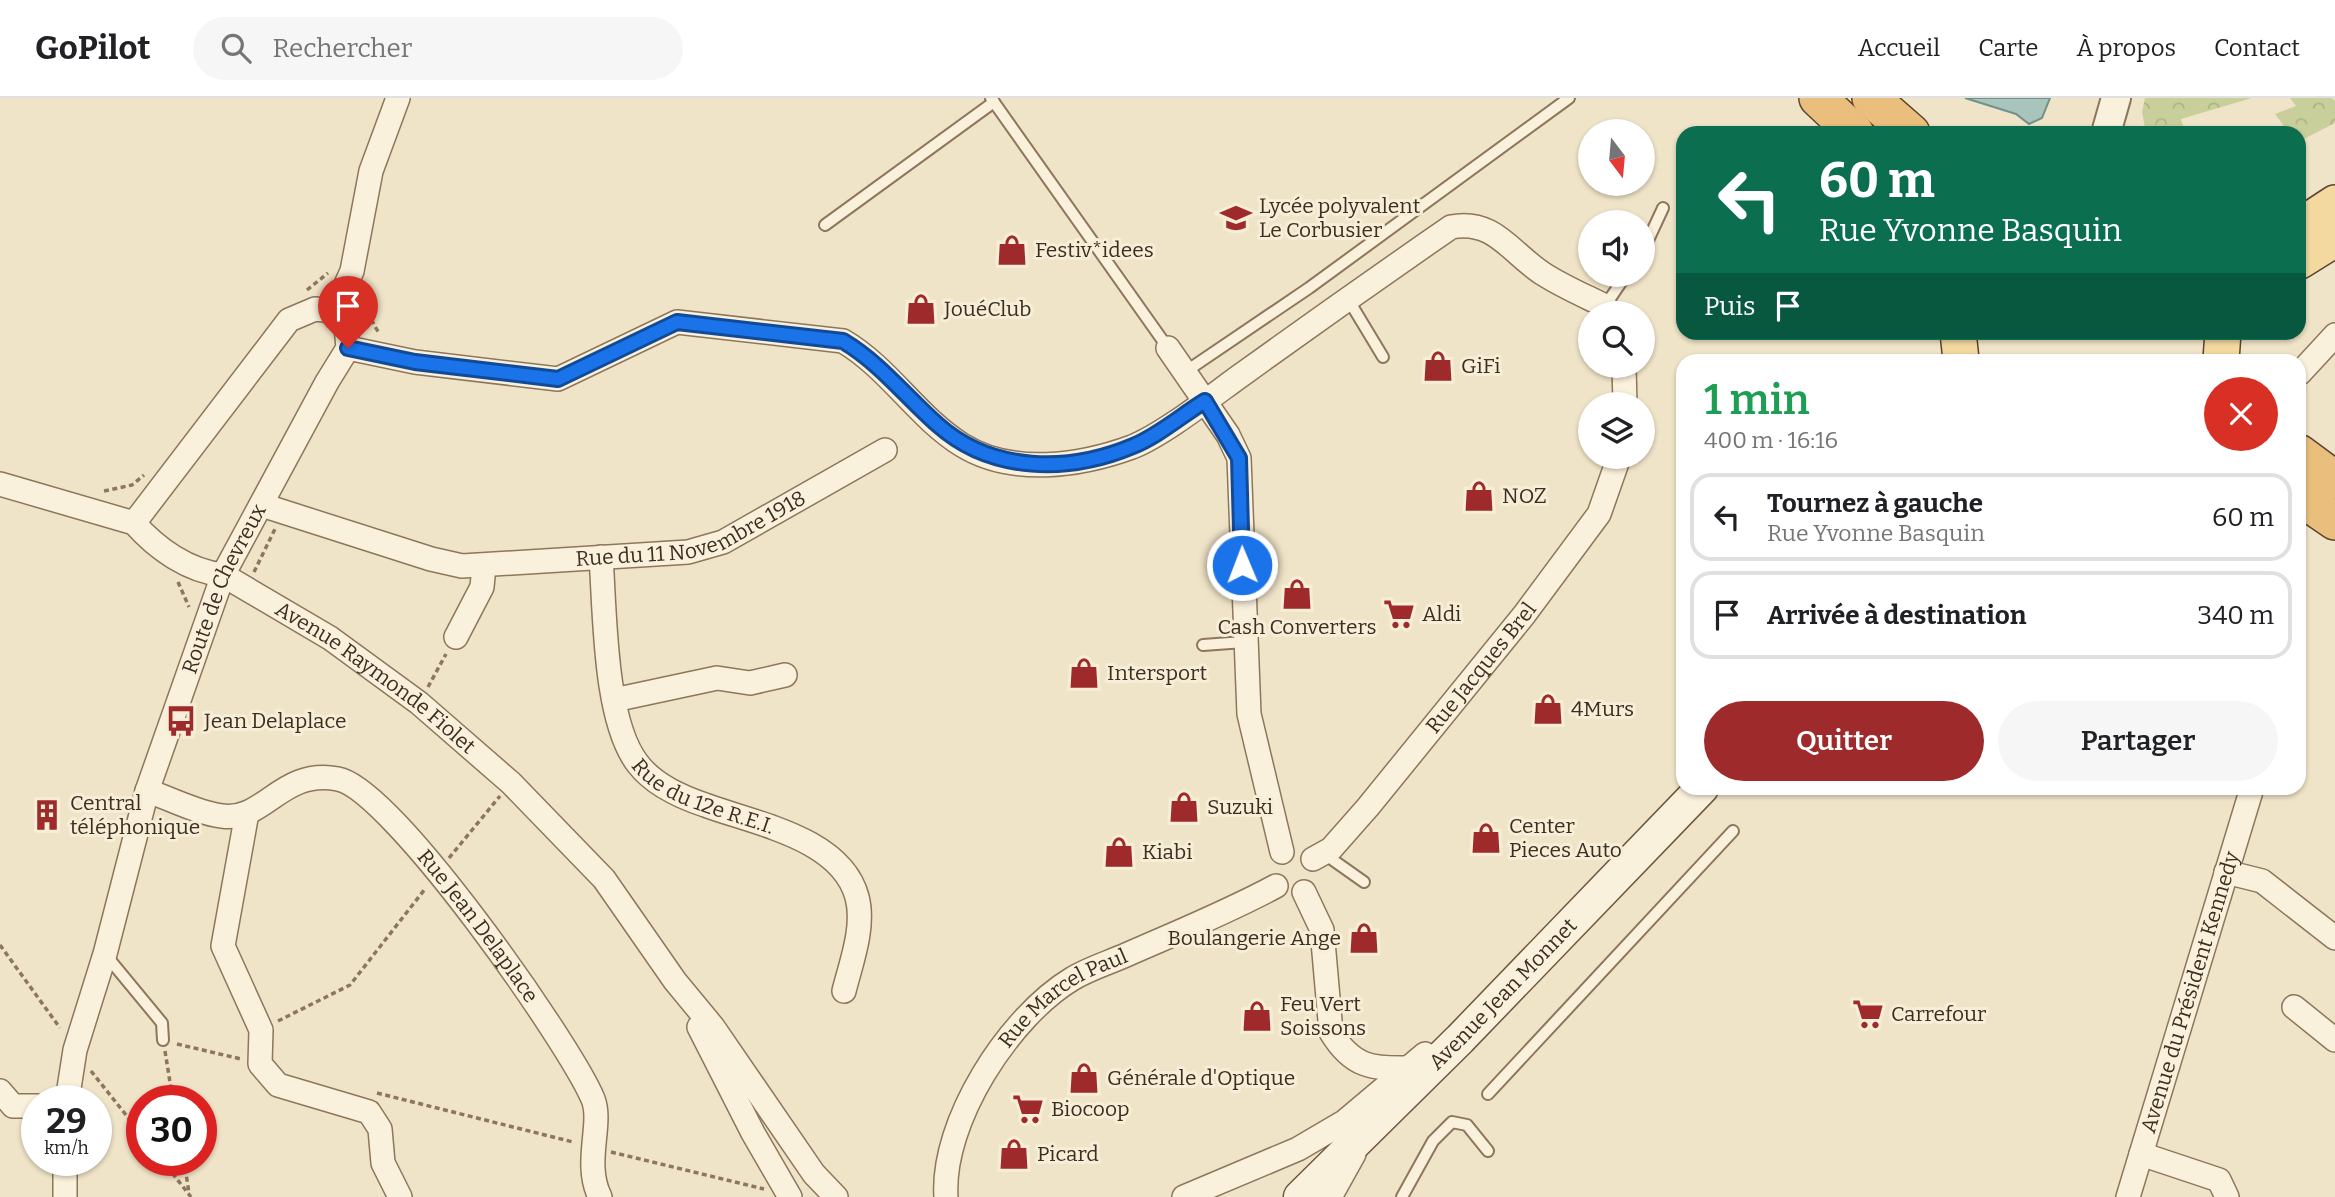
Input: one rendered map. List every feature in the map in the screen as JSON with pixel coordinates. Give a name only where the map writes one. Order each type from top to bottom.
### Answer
[{"type":"highway","points":[[1818,98],[1848,126]]},
{"type":"highway","points":[[1871,98],[1903,126]]},
{"type":"highway","points":[[2306,458],[2335,480]]},
{"type":"highway","points":[[2306,501],[2335,521]]},
{"type":"main road","points":[[2306,222],[2335,203]]},
{"type":"main road","points":[[2306,257],[2335,239]]},
{"type":"main road","name":"Avenue Jean Monnet","points":[[1300,1197],[1570,927],[1695,795]]},
{"type":"street","points":[[334,312],[352,271],[371,171],[398,98]]},
{"type":"street","points":[[2108,126],[2118,98]]},
{"type":"street","points":[[2118,98],[2122,126]]},
{"type":"street","points":[[134,523],[147,502],[198,443],[289,320],[314,309],[334,312],[346,326],[348,348],[415,362],[558,379],[677,322],[843,341],[866,354],[963,446],[996,459],[1028,465],[1064,464],[1135,446],[1205,401],[1451,227],[1470,223],[1488,230],[1543,274],[1591,301]]},
{"type":"street","points":[[2306,366],[2335,335]]},
{"type":"street","name":"Route de Chevreux","points":[[70,1085],[75,1050],[105,954],[147,791],[223,575],[348,348]]},
{"type":"street","points":[[1168,348],[1205,401],[1239,458],[1244,642],[1249,713],[1282,852],[1271,868],[1276,886],[1289,894],[1304,892],[1310,887],[1317,873],[1318,856],[1302,850],[1282,852]]},
{"type":"street","name":"Rue du 11 Novembre 1918","points":[[262,505],[431,559],[484,566],[688,552],[723,542],[885,450]]},
{"type":"street","name":"Rue Jacques Brel","points":[[1318,856],[1368,807],[1532,604],[1599,514],[1615,469]]},
{"type":"street","name":"Avenue Raymonde Fiolet","points":[[0,484],[134,523],[148,539],[171,555],[206,573],[223,575],[330,638],[418,703],[511,783],[604,879],[675,981],[713,1027],[814,1174],[836,1197]]},
{"type":"street","name":"Rue du 12e R.E.I.","points":[[601,557],[614,700],[628,749],[638,766],[665,788],[815,845],[846,871],[858,899],[857,943],[844,991]]},
{"type":"street","points":[[456,638],[482,587],[484,566]]},
{"type":"street","points":[[614,700],[717,678],[750,682],[785,675]]},
{"type":"street","name":"Rue Jean Delaplace","points":[[247,813],[288,785],[311,776],[342,779],[373,800],[478,919],[550,1024],[594,1101],[592,1181],[600,1197]]},
{"type":"street","points":[[147,791],[223,816],[247,813],[223,946],[261,1030],[260,1064],[278,1086],[369,1112],[380,1129],[383,1163],[400,1197]]},
{"type":"street","name":"Avenue du Président Kennedy","points":[[2128,1197],[2250,795]]},
{"type":"street","points":[[2226,872],[2262,881],[2335,938]]},
{"type":"street","name":"Rue Marcel Paul","points":[[946,1197],[945,1181],[958,1123],[980,1082],[1021,1023],[1071,979],[1276,886]]},
{"type":"street","points":[[1304,892],[1322,930],[1331,1032],[1352,1058],[1376,1068],[1409,1068]]},
{"type":"street","points":[[1184,1197],[1298,1149],[1344,1122],[1570,927]]},
{"type":"street","name":"Avenue Raymonde Fiolet","points":[[675,981],[753,1133],[789,1196]]},
{"type":"street","points":[[2294,1007],[2335,1040]]},
{"type":"street","points":[[2,1095],[13,1106],[21,1106]]},
{"type":"street","points":[[1330,1197],[1369,1127]]},
{"type":"street","points":[[2141,1154],[2219,1180],[2227,1197]]},
{"type":"street","points":[[65,1176],[65,1197]]},
{"type":"lane","points":[[1185,373],[1309,288],[1569,98]]},
{"type":"lane","points":[[825,225],[993,100],[1168,348]]},
{"type":"lane","points":[[1655,225],[1663,208]]},
{"type":"lane","points":[[1348,299],[1383,357]]},
{"type":"lane","points":[[2306,374],[2335,342]]},
{"type":"lane","points":[[1203,645],[1244,642]]},
{"type":"lane","points":[[1488,1094],[1733,831]]},
{"type":"lane","points":[[1318,856],[1364,882]]},
{"type":"lane","points":[[105,954],[162,1023],[163,1040]]},
{"type":"lane","points":[[1402,1197],[1433,1141],[1452,1122],[1467,1125],[1488,1151]]},
{"type":"path","points":[[300,293],[318,284],[337,264]]},
{"type":"path","points":[[99,491],[110,492],[132,485],[147,472]]},
{"type":"path","points":[[418,703],[456,638]]},
{"type":"path","points":[[261,1030],[350,985],[511,783]]},
{"type":"path","points":[[0,944],[75,1050],[126,1115]]},
{"type":"path","points":[[170,1085],[163,1040],[260,1064]]},
{"type":"path","points":[[366,1091],[789,1196]]},
{"type":"path","points":[[175,1176],[191,1196]]},
{"type":"path","points":[[187,1176],[191,1196]]},
{"type":"green space","points":[[2145,98],[2252,98],[2181,119],[2183,126],[2145,126],[2142,112]]},
{"type":"green space","points":[[2290,98],[2332,98],[2335,101],[2335,123],[2306,138],[2306,126],[2284,126],[2275,114],[2296,106]]},
{"type":"water","points":[[1965,98],[2050,98],[2042,118],[2029,124],[2016,114]]},
{"type":"place","name":"Lycée polyvalent Le Corbusier","points":[[1236,218]]},
{"type":"place","name":"Festiv*idees","points":[[1012,250]]},
{"type":"place","name":"JouéClub","points":[[921,309]]},
{"type":"place","name":"GiFi","points":[[1438,366]]},
{"type":"place","name":"NOZ","points":[[1479,496]]},
{"type":"place","name":"Cash Converters","points":[[1297,594]]},
{"type":"place","name":"Aldi","points":[[1399,614]]},
{"type":"place","name":"Intersport","points":[[1084,673]]},
{"type":"place","name":"4Murs","points":[[1548,709]]},
{"type":"place","name":"Jean Delaplace","points":[[181,721]]},
{"type":"place","name":"Suzuki","points":[[1184,807]]},
{"type":"place","name":"Central téléphonique","points":[[47,815]]},
{"type":"place","name":"Center Pieces Auto","points":[[1486,838]]},
{"type":"place","name":"Kiabi","points":[[1119,852]]},
{"type":"place","name":"Boulangerie Ange","points":[[1364,938]]},
{"type":"place","name":"Carrefour","points":[[1868,1014]]},
{"type":"place","name":"Feu Vert Soissons","points":[[1257,1016]]},
{"type":"place","name":"Générale d'Optique","points":[[1084,1078]]},
{"type":"place","name":"Biocoop","points":[[1028,1109]]},
{"type":"place","name":"Picard","points":[[1014,1154]]},
{"type":"route","points":[[348,348],[415,362],[558,379],[677,322],[843,341],[866,354],[963,446],[996,459],[1028,465],[1064,464],[1135,446],[1205,401],[1228,435],[1239,458],[1242,565]]}]
